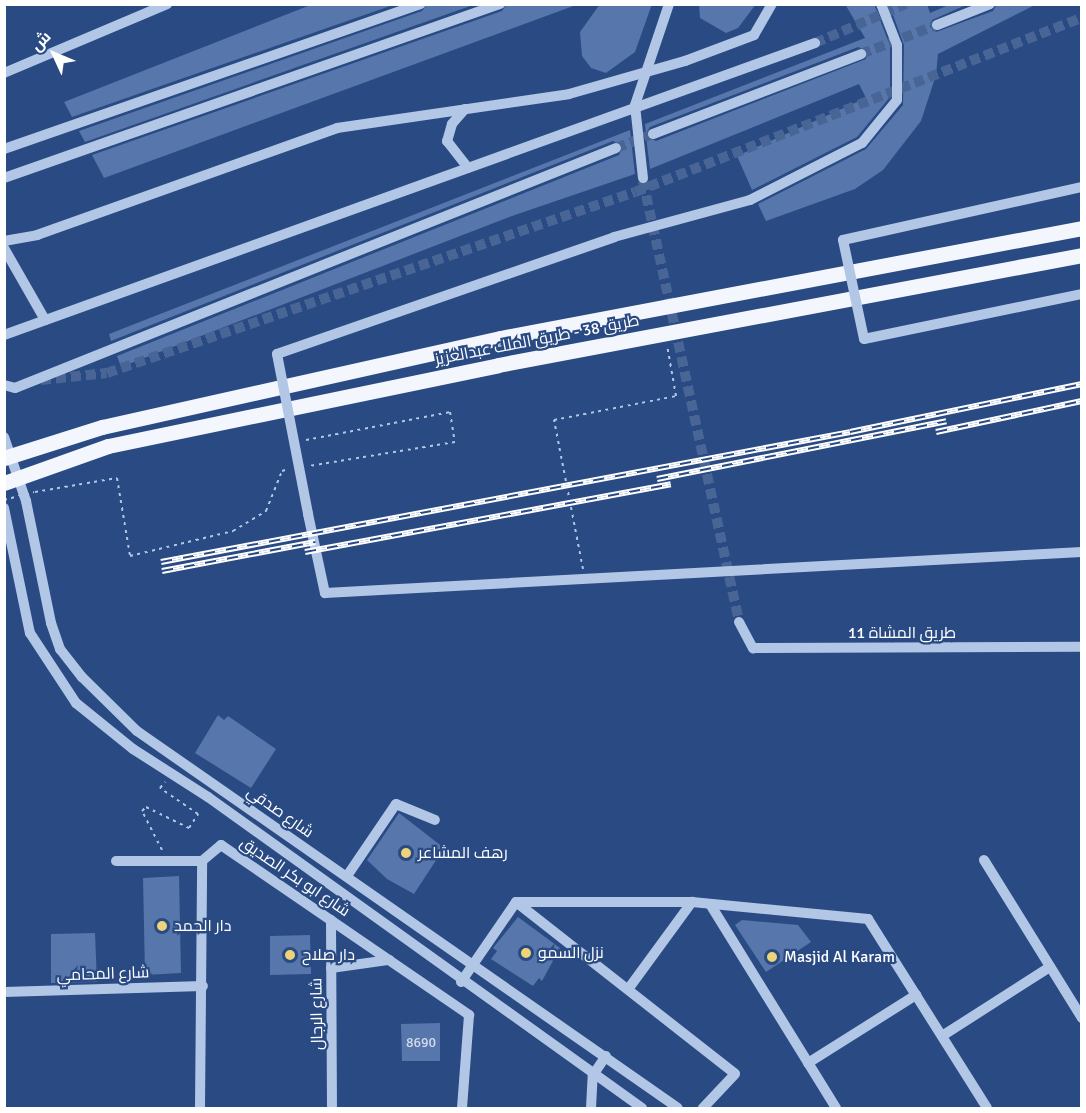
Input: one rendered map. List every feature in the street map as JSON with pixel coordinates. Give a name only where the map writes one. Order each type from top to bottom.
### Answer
[{"type":"main road","name":"طريق 38 - طريق الملك عبدالعزيز","points":[[4,458],[102,427],[500,338],[1082,228]]},
{"type":"main road","name":"طريق 38 - طريق الملك عبدالعزيز","points":[[4,483],[108,446],[665,333],[1082,255]]},
{"type":"street","points":[[4,73],[167,4]]},
{"type":"street","points":[[4,149],[88,122],[420,4]]},
{"type":"street","points":[[4,178],[86,152],[500,4]]},
{"type":"street","points":[[643,178],[635,105],[669,4]]},
{"type":"street","points":[[4,241],[37,235],[337,128],[569,94],[685,61],[754,35],[772,4]]},
{"type":"street","points":[[881,4],[897,45],[897,100],[862,143],[750,200],[615,237],[277,354],[325,593],[1082,552]]},
{"type":"street","points":[[937,25],[990,4]]},
{"type":"street","points":[[4,333],[815,43]]},
{"type":"street","points":[[653,134],[861,54]]},
{"type":"street","points":[[465,110],[452,124],[447,141],[468,168]]},
{"type":"street","points":[[4,385],[15,388],[616,148]]},
{"type":"street","points":[[1082,187],[843,240],[864,339],[1082,294]]},
{"type":"street","points":[[4,248],[45,320]]},
{"type":"street","name":"شارع صدقي","points":[[4,437],[26,501],[60,649],[137,730],[678,1108]]},
{"type":"street","name":"شارع صدقي","points":[[4,508],[30,633],[49,666],[76,703],[461,982],[642,1108]]},
{"type":"street","name":"طريق المشاة 11","points":[[739,622],[753,648],[1082,647]]},
{"type":"street","points":[[171,774],[180,760]]},
{"type":"street","points":[[348,876],[396,804],[435,820]]},
{"type":"street","name":"شارع ابو بكر الصديق","points":[[202,861],[221,845],[469,1015],[462,1108]]},
{"type":"street","points":[[984,860],[1082,1018]]},
{"type":"street","points":[[116,861],[202,861],[203,986],[200,1108]]},
{"type":"street","points":[[461,982],[516,902]]},
{"type":"street","points":[[516,902],[692,902],[868,919],[987,1108]]},
{"type":"street","points":[[516,902],[629,988],[735,1074],[703,1108]]},
{"type":"street","points":[[629,988],[692,902]]},
{"type":"street","points":[[711,904],[836,1108]]},
{"type":"street","name":"شارع الرجال","points":[[331,920],[332,1108]]},
{"type":"street","points":[[331,968],[389,960]]},
{"type":"street","points":[[942,1036],[1050,967]]},
{"type":"street","name":"شارع المحامي","points":[[4,992],[203,986]]},
{"type":"street","points":[[808,1063],[916,995]]},
{"type":"street","points":[[591,1108],[593,1075],[606,1056]]},
{"type":"path","points":[[585,579],[554,420],[676,396],[665,333]]},
{"type":"path","points":[[294,442],[450,412],[455,442],[305,467]]},
{"type":"path","points":[[4,500],[34,492],[117,478],[130,556],[232,531],[266,511],[282,471],[293,469]]},
{"type":"path","points":[[167,861],[142,811],[146,807],[189,828],[198,814],[160,788],[171,774]]},
{"type":"building","points":[[313,4],[396,4],[72,117],[64,102]]},
{"type":"building","points":[[427,4],[476,4],[85,142],[79,131],[422,11]]},
{"type":"building","points":[[507,4],[576,5],[104,178],[92,155],[502,11]]},
{"type":"building","points":[[600,4],[652,4],[635,52],[606,73],[591,68],[582,56],[580,32]]},
{"type":"building","points":[[699,4],[756,4],[738,28],[726,33],[700,18]]},
{"type":"building","points":[[845,4],[874,4],[890,46],[890,97],[857,137],[752,190],[737,156],[866,98],[859,84],[650,169],[646,136],[656,141],[866,59],[868,51],[858,47],[650,127],[646,133],[645,124],[865,38]]},
{"type":"building","points":[[889,4],[927,4],[930,13],[951,4],[968,4],[932,20],[930,27],[936,32],[993,11],[997,4],[1037,4],[938,54],[936,75],[921,121],[883,170],[855,189],[766,221],[758,204],[866,149],[903,105],[904,45]]},
{"type":"building","points":[[630,130],[635,174],[512,216],[121,367],[117,356],[619,155],[623,146],[613,141],[111,341],[109,334]]},
{"type":"building","points":[[218,715],[224,720],[228,716],[276,749],[251,788],[195,753]]},
{"type":"building","name":"رهف المشاعر","points":[[399,813],[444,848],[414,894],[387,879],[367,860]]},
{"type":"building","name":"دار الحمد","points":[[179,876],[181,973],[145,975],[143,878]]},
{"type":"building","name":"نزل السمو","points":[[518,917],[560,948],[542,981],[539,978],[533,986],[491,959],[497,951],[493,948]]},
{"type":"building","name":"Masjid Al Karam","points":[[742,920],[798,925],[811,942],[766,972],[735,925]]},
{"type":"building","points":[[95,933],[97,982],[51,983],[51,934]]},
{"type":"building","name":"دار صلاح","points":[[310,935],[311,974],[270,975],[270,936]]},
{"type":"building","points":[[440,1023],[440,1061],[402,1061],[401,1024]]},
{"type":"tunnel","points":[[815,43],[906,4]]},
{"type":"tunnel","points":[[41,380],[107,373],[635,192],[1082,18]]},
{"type":"tunnel","points":[[861,54],[937,25]]},
{"type":"tunnel","points":[[616,148],[653,134]]},
{"type":"tunnel","points":[[643,181],[739,622]]},
{"type":"railway","points":[[161,562],[850,432],[1082,384]]},
{"type":"railway","points":[[936,432],[1082,401]]},
{"type":"railway","points":[[657,479],[946,421]]},
{"type":"railway","points":[[305,552],[671,484]]},
{"type":"railway","points":[[162,571],[315,542]]},
{"type":"place","name":"رهف المشاعر","points":[[406,853]]},
{"type":"place","name":"دار الحمد","points":[[162,926]]},
{"type":"place","name":"نزل السمو","points":[[526,953]]},
{"type":"place","name":"دار صلاح","points":[[290,955]]},
{"type":"place","name":"Masjid Al Karam","points":[[772,957]]}]
